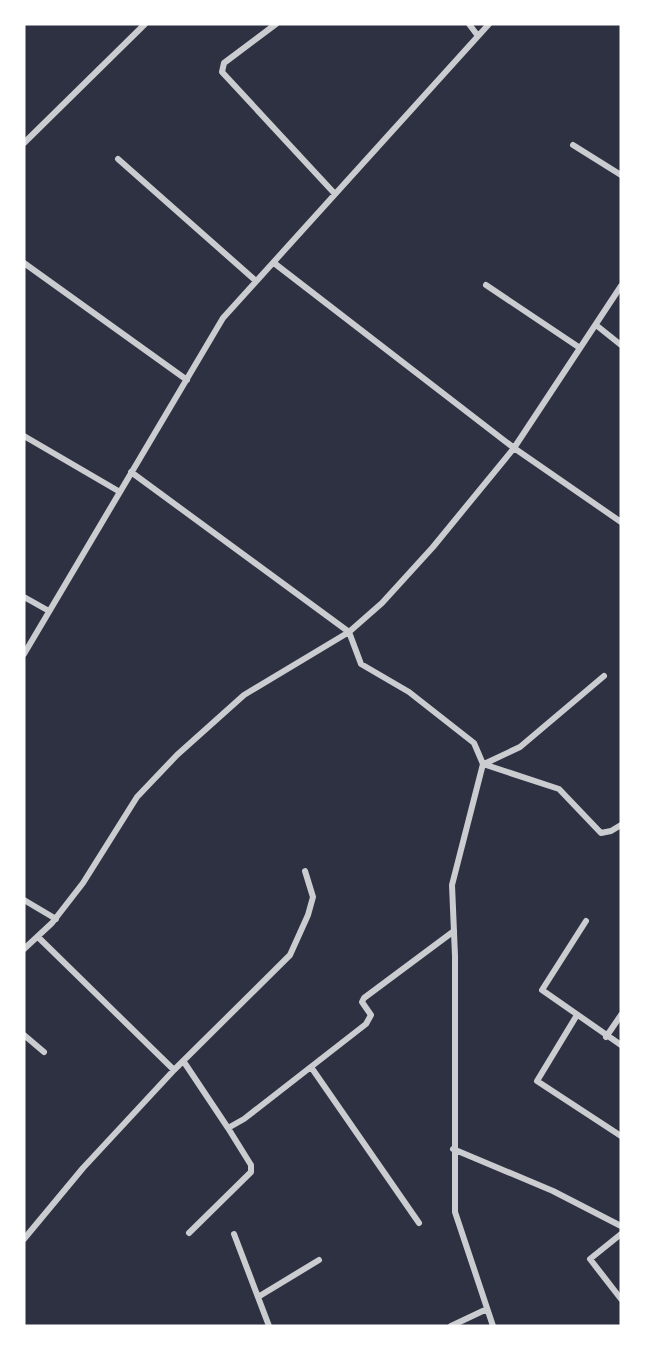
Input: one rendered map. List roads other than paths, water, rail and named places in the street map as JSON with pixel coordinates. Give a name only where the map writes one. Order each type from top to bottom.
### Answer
[{"type":"street","points":[[24,143],[145,24]]},
{"type":"street","points":[[276,24],[224,63],[222,72],[335,194]]},
{"type":"street","points":[[469,24],[478,36]]},
{"type":"street","points":[[24,654],[223,318],[489,24]]},
{"type":"street","points":[[573,145],[621,175]]},
{"type":"street","points":[[118,159],[256,281]]},
{"type":"street","points":[[24,263],[186,380]]},
{"type":"street","points":[[274,263],[514,448],[621,522]]},
{"type":"street","points":[[486,285],[580,348]]},
{"type":"street","points":[[24,949],[56,919],[83,883],[137,797],[177,755],[244,695],[349,632],[382,603],[514,448],[621,286]]},
{"type":"street","points":[[596,325],[621,345]]},
{"type":"street","points":[[24,436],[120,492]]},
{"type":"street","points":[[131,472],[349,632],[361,664],[409,692],[474,743],[483,764],[452,885],[454,1212],[493,1326]]},
{"type":"street","points":[[24,597],[49,611]]},
{"type":"street","points":[[483,764],[520,747],[604,676]]},
{"type":"street","points":[[483,764],[559,789],[601,833],[611,831],[621,825]]},
{"type":"street","points":[[24,1239],[83,1168],[174,1070],[290,955],[308,915],[313,897],[305,871]]},
{"type":"street","points":[[24,900],[56,919]]},
{"type":"street","points":[[586,921],[542,990],[621,1045]]},
{"type":"street","points":[[228,1128],[234,1122],[244,1119],[366,1024],[371,1015],[362,1002],[364,998],[454,931]]},
{"type":"street","points":[[38,937],[174,1070]]},
{"type":"street","points":[[577,1015],[537,1081],[621,1136]]},
{"type":"street","points":[[606,1036],[621,1015]]},
{"type":"street","points":[[24,1035],[44,1052]]},
{"type":"street","points":[[184,1062],[251,1165],[251,1172],[189,1233]]},
{"type":"street","points":[[311,1067],[419,1222]]},
{"type":"street","points":[[453,1149],[552,1191],[621,1226]]},
{"type":"street","points":[[234,1234],[269,1326]]},
{"type":"street","points":[[621,1234],[590,1259],[621,1299]]},
{"type":"street","points":[[258,1297],[319,1260]]},
{"type":"street","points":[[451,1326],[487,1310]]}]
